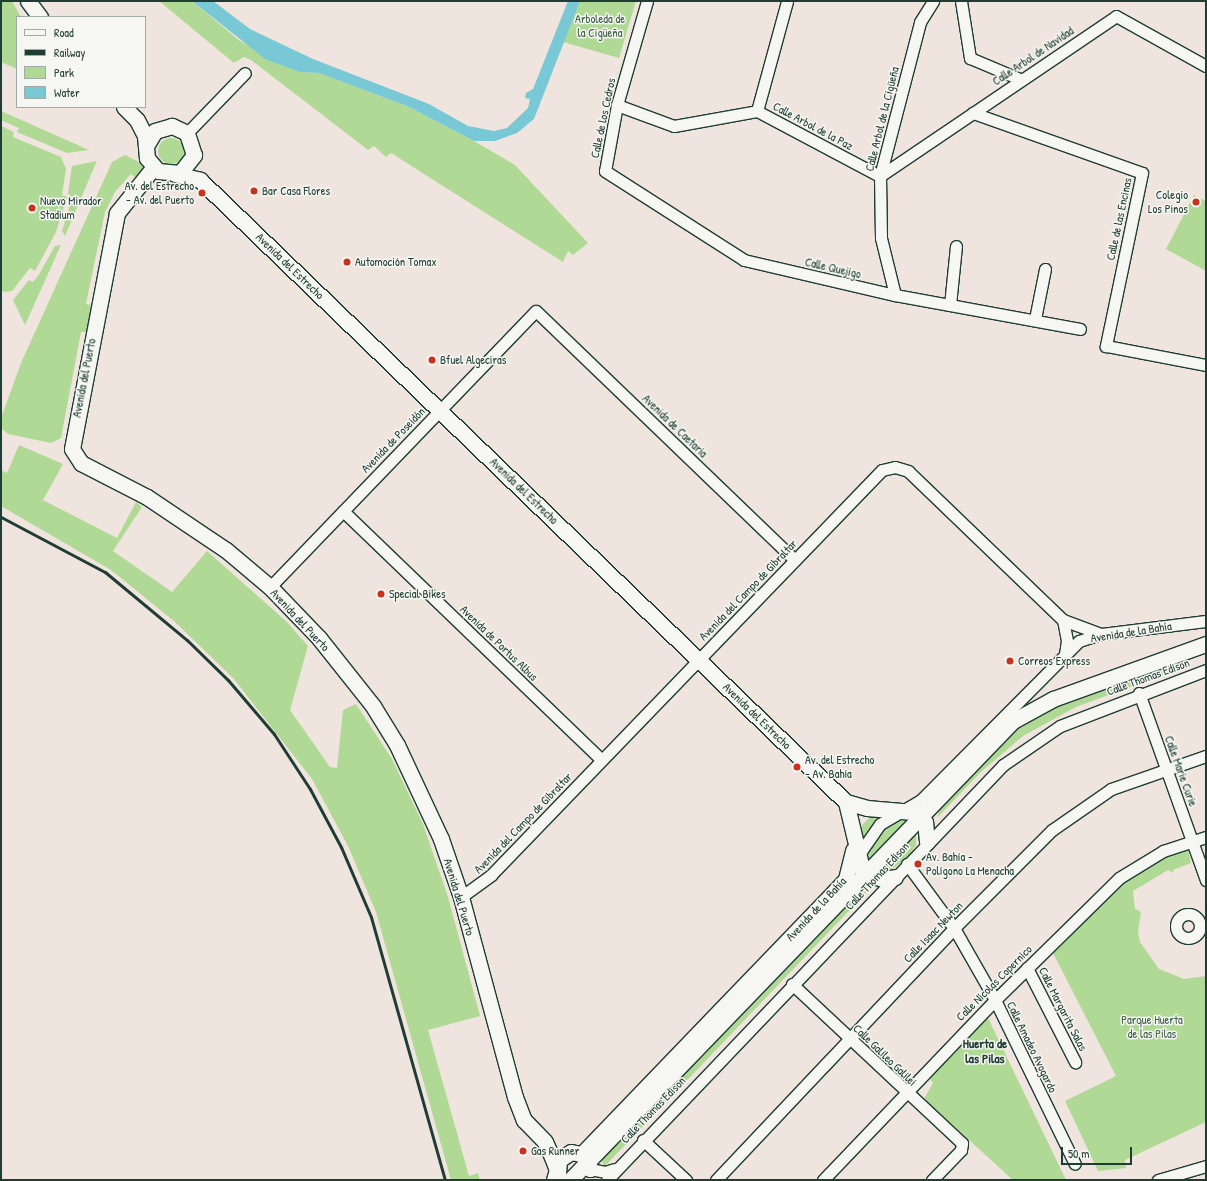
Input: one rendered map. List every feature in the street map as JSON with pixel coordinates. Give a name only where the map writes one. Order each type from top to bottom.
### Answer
[{"type":"street","points":[[28,1],[39,16]]},
{"type":"street","name":"Calle de los Cedros","points":[[605,171],[616,105],[647,1]]},
{"type":"street","points":[[757,111],[787,1]]},
{"type":"street","name":"Calle Arbol de la Cigüeña","points":[[895,295],[881,238],[880,176],[920,22],[933,1]]},
{"type":"street","points":[[961,1],[970,58],[1022,80]]},
{"type":"street","name":"Calle Arbol de Navidad","points":[[880,176],[1116,16],[1206,66]]},
{"type":"street","points":[[188,133],[245,73]]},
{"type":"street","name":"Calle Arbol de la Paz","points":[[616,105],[674,126],[757,111],[880,176]]},
{"type":"street","points":[[125,108],[137,120],[160,128]]},
{"type":"street","name":"Calle de las Encinas","points":[[973,113],[1142,173],[1106,346],[1206,365]]},
{"type":"street","points":[[137,120],[153,168],[200,180],[188,133]]},
{"type":"street","points":[[146,146],[151,135],[160,128],[172,126],[188,133]]},
{"type":"street","points":[[175,174],[185,170],[194,155]]},
{"type":"street","name":"Avenida del Puerto","points":[[153,168],[117,213],[72,449],[81,463],[147,497],[226,550],[270,587],[347,671],[397,745],[441,839],[461,897],[518,1106],[524,1120],[545,1142]]},
{"type":"street","name":"Calle Quejigo","points":[[605,171],[744,260],[895,295],[1035,319],[1080,329]]},
{"type":"street","name":"Avenida del Estrecho","points":[[200,180],[441,410],[846,802]]},
{"type":"street","points":[[950,305],[956,246]]},
{"type":"street","points":[[1035,319],[1045,269]]},
{"type":"street","name":"Avenida de Poseidón","points":[[270,587],[536,311]]},
{"type":"street","name":"Avenida de Caetaria","points":[[536,311],[796,560]]},
{"type":"street","name":"Avenida del Campo de Gibraltar","points":[[461,897],[491,875],[882,470],[902,468],[1063,620],[1101,634]]},
{"type":"street","name":"Avenida de Portus Albus","points":[[343,511],[602,760]]},
{"type":"street","points":[[1063,620],[1067,641],[1065,653]]},
{"type":"street","name":"Avenida de la Bahía","points":[[570,1180],[583,1163],[846,879],[858,854],[880,824],[905,810],[930,791],[1065,653],[1079,641],[1101,634],[1206,621]]},
{"type":"street","name":"Avenida de la Bahía","points":[[583,1163],[997,735],[1024,713],[1053,699],[1206,644]]},
{"type":"street","name":"Calle Thomas Edison","points":[[607,1180],[615,1169],[927,842],[1003,765],[1031,744],[1060,726],[1139,693],[1206,670]]},
{"type":"street","name":"Calle Marie Curie","points":[[1139,693],[1206,880]]},
{"type":"street","name":"Calle Isaac Newton","points":[[716,1180],[954,928],[1052,830],[1111,789],[1166,768],[1206,756]]},
{"type":"street","points":[[846,802],[867,808],[905,810],[920,816],[927,842]]},
{"type":"street","points":[[846,802],[854,827],[858,854],[864,874],[883,879],[895,877]]},
{"type":"street","points":[[846,879],[852,863],[854,827]]},
{"type":"street","name":"Calle Nicolas Copernico","points":[[823,1180],[995,1000],[1119,878],[1164,851],[1206,837]]},
{"type":"street","name":"Calle Amadeo Avogardo","points":[[907,864],[954,928],[995,1000],[1075,1164]]},
{"type":"street","name":"Calle Margarita Salas","points":[[1027,968],[1076,1062]]},
{"type":"street","name":"Calle Galileo Galilei","points":[[792,984],[906,1093],[962,1143],[961,1150],[932,1180]]},
{"type":"street","points":[[643,1140],[686,1180]]},
{"type":"street","points":[[545,1142],[583,1163],[605,1172],[615,1169]]},
{"type":"street","points":[[545,1142],[557,1177]]},
{"type":"street","points":[[557,1177],[559,1160],[583,1163]]},
{"type":"street","points":[[1158,1180],[1206,1166]]},
{"type":"green space","points":[[1,1],[12,1],[20,16],[16,16],[16,69],[1,62]]},
{"type":"green space","points":[[159,1],[192,1],[240,41],[300,72],[319,73],[407,106],[474,141],[515,165],[588,243],[573,255],[568,251],[563,262],[391,153],[386,157],[374,146],[368,150],[251,60],[244,57],[234,63]]},
{"type":"green space","name":"Arboleda de la Cigüeña","points":[[580,1],[636,1],[619,58],[563,42]]},
{"type":"green space","points":[[1,111],[89,150],[67,153],[17,132],[19,128],[1,120]]},
{"type":"green space","name":"Nuevo Mirador Stadium","points":[[1,126],[14,132],[13,137],[61,157],[66,169],[62,195],[67,197],[56,232],[35,271],[30,268],[12,291],[5,292],[1,291]]},
{"type":"green space","points":[[171,138],[180,142],[184,151],[180,160],[171,164],[162,160],[158,151],[162,142]]},
{"type":"green space","points":[[125,155],[139,162],[143,168],[137,179],[131,174],[115,192],[105,212],[86,304],[94,306],[89,332],[81,332],[61,438],[51,443],[8,434],[2,429],[1,418],[21,363],[112,162]]},
{"type":"green space","points":[[97,161],[65,236],[62,231],[72,198],[68,193],[72,166]]},
{"type":"green space","points":[[1194,195],[1206,201],[1206,271],[1166,249]]},
{"type":"green space","points":[[61,245],[25,325],[13,300],[29,280],[33,282],[38,276],[55,246]]},
{"type":"green space","points":[[19,445],[63,464],[43,500],[117,538],[136,502],[142,507],[113,551],[172,592],[207,551],[287,622],[308,646],[290,710],[330,767],[337,768],[343,710],[356,704],[392,759],[423,824],[448,897],[480,1016],[428,1030],[469,1176],[478,1173],[480,1180],[451,1180],[376,912],[348,846],[312,779],[234,679],[175,622],[111,570],[1,506],[1,470],[7,473]]},
{"type":"green space","points":[[1179,656],[1182,668],[1076,707],[1023,736],[981,772],[937,818],[941,804],[1002,737],[1033,712]]},
{"type":"green space","points":[[873,814],[884,814],[862,841],[862,825]]},
{"type":"green space","points":[[898,819],[905,819],[905,824],[867,860],[869,846],[883,828]]},
{"type":"green space","points":[[916,831],[916,845],[908,857],[894,868],[879,871],[881,864]]},
{"type":"green space","name":"Parque Huerta de las Pilas","points":[[1188,848],[1191,863],[1173,870],[1173,873],[1168,870],[1133,891],[1135,909],[1141,912],[1138,931],[1140,942],[1159,969],[1184,979],[1206,976],[1206,1122],[1125,1160],[1126,1168],[1098,1171],[1065,1101],[1116,1076],[1052,951],[1116,887],[1161,857]]},
{"type":"green space","points":[[868,891],[606,1165],[603,1165],[601,1156],[850,896]]},
{"type":"green space","points":[[988,1018],[1066,1180],[1013,1180],[924,1099],[933,1083],[929,1078]]},
{"type":"water","points":[[192,1],[213,1],[250,29],[313,59],[429,104],[468,126],[494,131],[507,128],[528,108],[530,99],[525,98],[526,93],[533,89],[568,1],[580,1],[534,119],[517,133],[495,141],[474,141],[407,106],[319,73],[300,72],[265,59]]},
{"type":"railway","points":[[1,517],[105,572],[187,640],[228,680],[274,734],[310,789],[341,847],[371,917],[445,1180]]},
{"type":"place","name":"Bar Casa Flores","points":[[254,191]]},
{"type":"place","name":"Av. del Estrecho - Av. del Puerto","points":[[202,193]]},
{"type":"place","name":"Colegio Los Pinos","points":[[1196,202]]},
{"type":"place","name":"Nuevo Mirador Stadium","points":[[32,208]]},
{"type":"place","name":"Automoción Tomax","points":[[347,262]]},
{"type":"place","name":"Bfuel Algeciras","points":[[432,360]]},
{"type":"place","name":"Special Bikes","points":[[381,594]]},
{"type":"place","name":"Correos Express","points":[[1010,661]]},
{"type":"place","name":"Av. del Estrecho - Av. Bahía","points":[[797,767]]},
{"type":"place","name":"Av. Bahía - Polígono La Menacha","points":[[918,864]]},
{"type":"place","name":"Gas Runner","points":[[523,1151]]},
{"type":"district","name":"Huerta de las Pilas","points":[[985,1052]]}]
